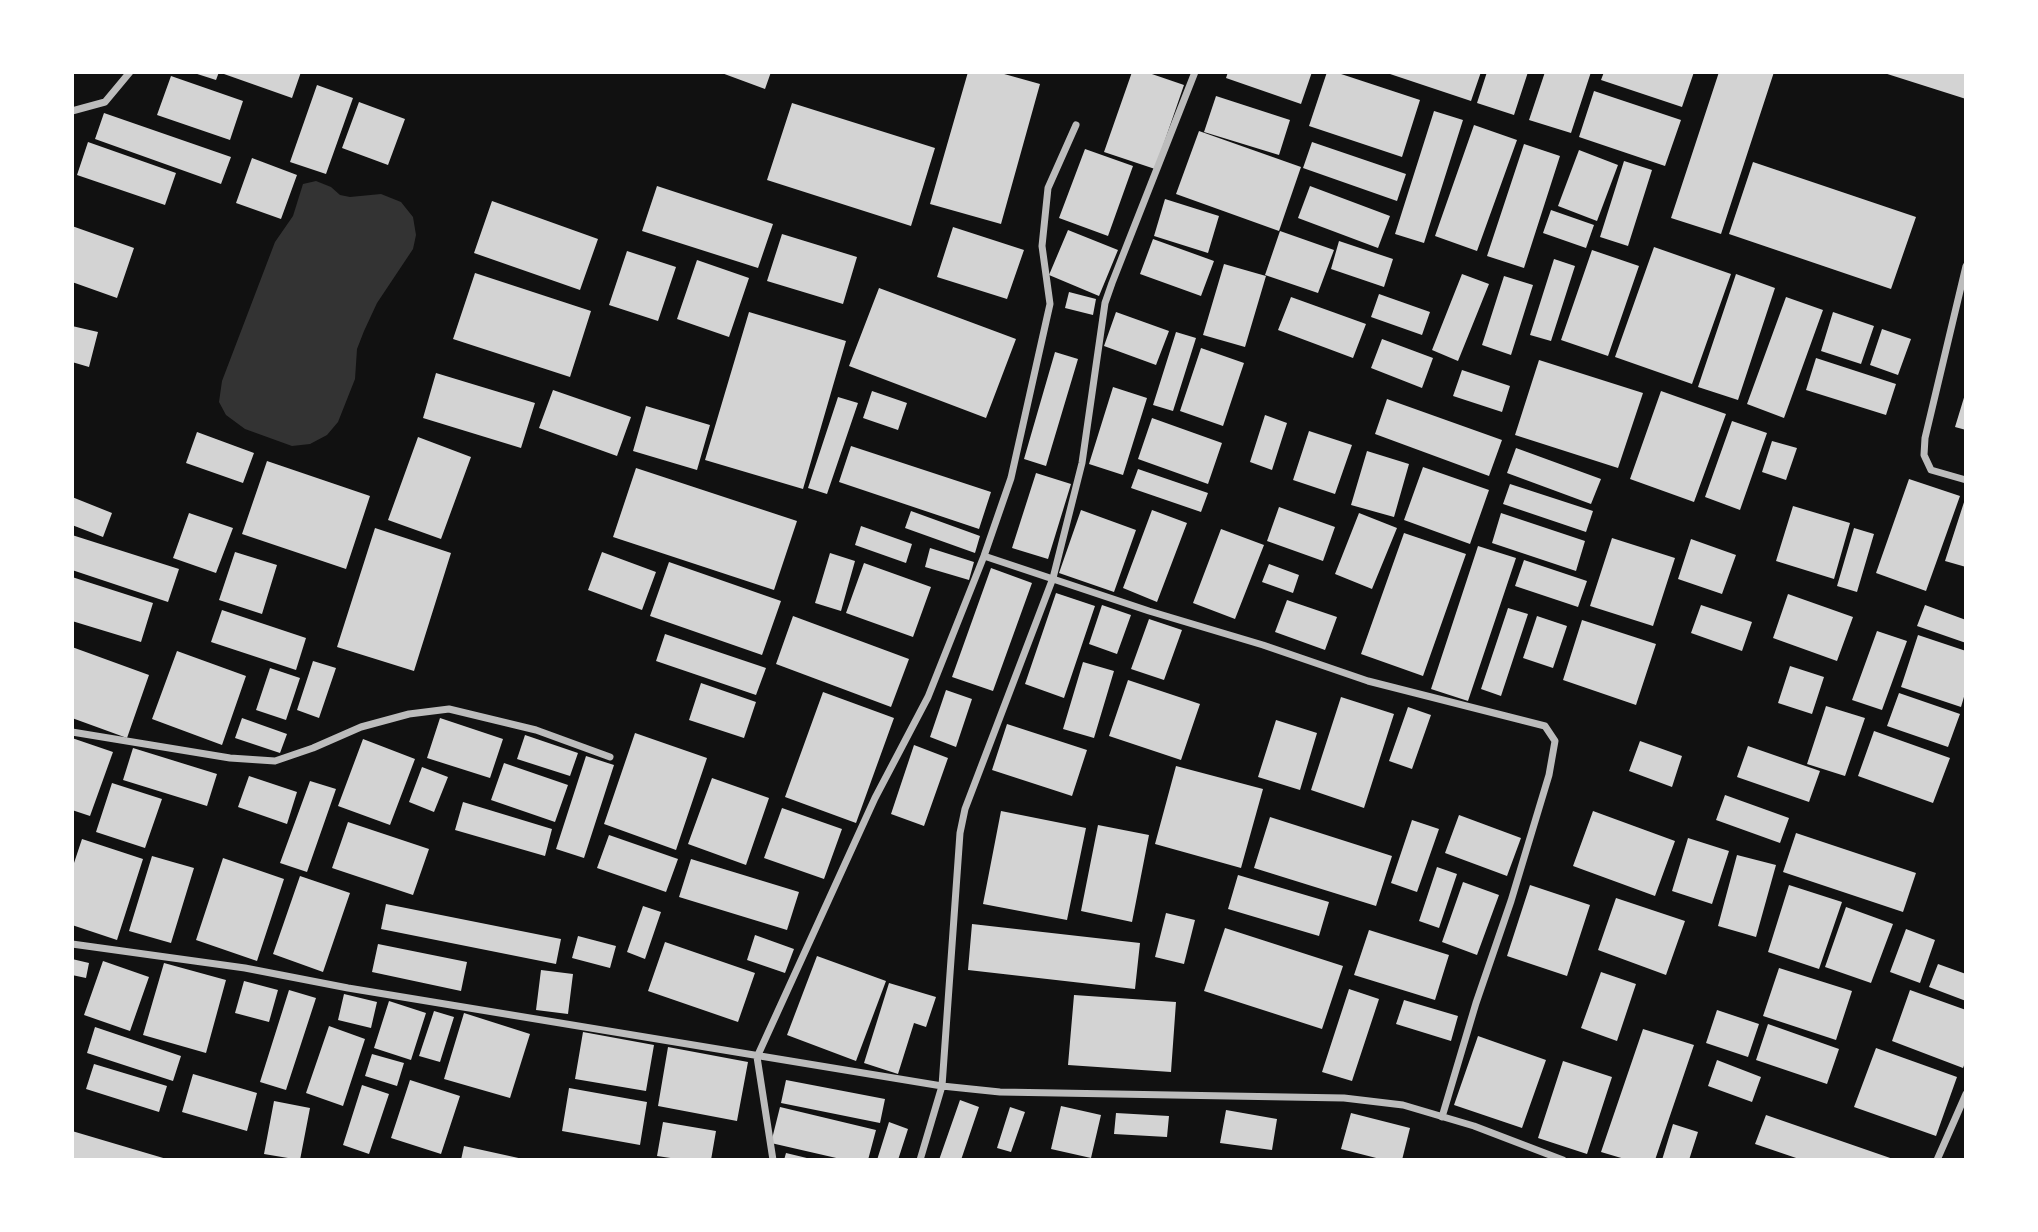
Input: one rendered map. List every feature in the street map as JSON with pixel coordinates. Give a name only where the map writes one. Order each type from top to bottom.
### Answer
[{"type":"street","points":[[72,111],[106,102],[130,72]]},
{"type":"street","points":[[920,1160],[942,1086],[962,821],[1053,578],[1082,463],[1105,303],[1195,72]]},
{"type":"street","points":[[773,1160],[757,1057],[875,798],[928,697],[984,556],[1011,478],[1049,304],[1042,246],[1048,188],[1076,125]]},
{"type":"street","points":[[1966,266],[1925,438],[1924,455],[1931,470],[1966,480]]},
{"type":"street","points":[[984,556],[1368,681],[1545,726],[1555,741],[1549,775],[1511,901],[1476,1003],[1443,1117]]},
{"type":"street","points":[[72,732],[230,758],[275,761],[361,727],[410,714],[449,709],[536,730],[610,757]]},
{"type":"street","points":[[72,944],[246,968],[348,988],[942,1086],[1000,1092],[1344,1098],[1403,1105],[1474,1126],[1563,1160]]},
{"type":"street","points":[[1937,1160],[1966,1094]]},
{"type":"shaded area","points":[[316,181],[331,187],[340,195],[350,197],[381,194],[401,202],[413,217],[416,235],[413,249],[377,303],[364,331],[357,349],[355,379],[338,422],[327,435],[310,444],[292,446],[245,429],[226,415],[219,402],[222,381],[275,242],[293,216],[303,184]]},
{"type":"building","points":[[191,72],[219,72],[216,80]]},
{"type":"building","points":[[301,72],[292,98],[224,74]]},
{"type":"building","points":[[719,72],[771,72],[765,89]]},
{"type":"building","points":[[968,72],[997,72],[1040,84],[1001,224],[930,204]]},
{"type":"building","points":[[1132,72],[1146,72],[1184,85],[1155,169],[1104,152]]},
{"type":"building","points":[[1228,72],[1312,72],[1301,104],[1226,78]]},
{"type":"building","points":[[1327,72],[1335,72],[1420,100],[1402,157],[1309,126]]},
{"type":"building","points":[[1384,72],[1481,72],[1471,101]]},
{"type":"building","points":[[1487,72],[1528,72],[1514,115],[1477,103]]},
{"type":"building","points":[[1545,72],[1591,72],[1571,133],[1529,120]]},
{"type":"building","points":[[1604,72],[1694,72],[1682,107],[1601,80]]},
{"type":"building","points":[[1719,72],[1774,72],[1721,234],[1671,218]]},
{"type":"building","points":[[1881,72],[1966,72],[1966,99]]},
{"type":"building","points":[[171,76],[243,101],[230,140],[157,115]]},
{"type":"building","points":[[317,85],[353,98],[326,174],[290,162]]},
{"type":"building","points":[[1594,91],[1681,120],[1665,166],[1579,137]]},
{"type":"building","points":[[1216,96],[1290,120],[1279,155],[1204,132]]},
{"type":"building","points":[[359,102],[405,119],[388,165],[342,148]]},
{"type":"building","points":[[792,103],[935,148],[911,226],[767,180]]},
{"type":"building","points":[[1434,111],[1463,120],[1424,243],[1395,234]]},
{"type":"building","points":[[104,113],[231,157],[221,184],[95,139]]},
{"type":"building","points":[[1474,125],[1517,140],[1477,251],[1435,236]]},
{"type":"building","points":[[1199,131],[1301,167],[1279,231],[1176,194]]},
{"type":"building","points":[[88,142],[176,173],[165,205],[77,175]]},
{"type":"building","points":[[1312,142],[1406,174],[1397,201],[1303,168]]},
{"type":"building","points":[[1524,144],[1560,156],[1524,268],[1487,256]]},
{"type":"building","points":[[1085,149],[1133,166],[1108,236],[1059,218]]},
{"type":"building","points":[[1579,150],[1618,165],[1597,221],[1558,206]]},
{"type":"building","points":[[252,158],[297,175],[281,219],[236,203]]},
{"type":"building","points":[[1624,161],[1652,170],[1628,246],[1600,237]]},
{"type":"building","points":[[1753,162],[1916,217],[1891,289],[1729,234]]},
{"type":"building","points":[[657,186],[773,224],[758,268],[642,231]]},
{"type":"building","points":[[1310,186],[1390,216],[1378,248],[1298,218]]},
{"type":"building","points":[[1165,199],[1219,216],[1208,253],[1154,236]]},
{"type":"building","points":[[492,201],[598,239],[580,290],[474,253]]},
{"type":"building","points":[[1551,210],[1594,225],[1586,248],[1543,233]]},
{"type":"building","points":[[72,226],[134,248],[117,298],[72,282]]},
{"type":"building","points":[[953,227],[1024,250],[1007,299],[937,277]]},
{"type":"building","points":[[1068,230],[1118,250],[1099,296],[1049,275]]},
{"type":"building","points":[[1280,231],[1334,250],[1318,293],[1265,275]]},
{"type":"building","points":[[782,234],[857,257],[843,304],[767,281]]},
{"type":"building","points":[[1153,239],[1214,261],[1201,296],[1140,274]]},
{"type":"building","points":[[1339,241],[1393,259],[1384,287],[1331,269]]},
{"type":"building","points":[[1654,247],[1731,274],[1692,384],[1615,357]]},
{"type":"building","points":[[1592,250],[1639,266],[1608,356],[1561,340]]},
{"type":"building","points":[[627,251],[676,267],[658,321],[609,305]]},
{"type":"building","points":[[1554,259],[1575,266],[1551,341],[1530,335]]},
{"type":"building","points":[[697,260],[749,278],[729,337],[677,319]]},
{"type":"building","points":[[1224,264],[1266,276],[1245,347],[1203,335]]},
{"type":"building","points":[[475,273],[591,311],[570,377],[453,339]]},
{"type":"building","points":[[1462,274],[1489,284],[1458,361],[1432,350]]},
{"type":"building","points":[[1736,274],[1775,288],[1738,400],[1698,387]]},
{"type":"building","points":[[1504,276],[1533,285],[1511,355],[1482,345]]},
{"type":"building","points":[[879,288],[1016,339],[986,418],[849,366]]},
{"type":"building","points":[[1069,292],[1096,299],[1093,315],[1065,308]]},
{"type":"building","points":[[1379,294],[1430,312],[1422,335],[1371,317]]},
{"type":"building","points":[[1291,297],[1366,324],[1353,358],[1278,330]]},
{"type":"building","points":[[1786,297],[1823,310],[1784,418],[1747,404]]},
{"type":"building","points":[[749,312],[846,341],[803,489],[705,460]]},
{"type":"building","points":[[1116,312],[1169,331],[1156,365],[1104,346]]},
{"type":"building","points":[[1833,312],[1874,326],[1861,364],[1821,351]]},
{"type":"building","points":[[72,326],[98,332],[89,367],[72,362]]},
{"type":"building","points":[[1882,329],[1911,339],[1898,375],[1870,365]]},
{"type":"building","points":[[1176,332],[1196,338],[1173,411],[1153,405]]},
{"type":"building","points":[[1382,339],[1433,358],[1422,388],[1371,368]]},
{"type":"building","points":[[1201,348],[1244,363],[1223,426],[1180,411]]},
{"type":"building","points":[[1055,352],[1078,359],[1046,466],[1024,459]]},
{"type":"building","points":[[1816,358],[1896,384],[1886,415],[1806,390]]},
{"type":"building","points":[[1539,360],[1643,393],[1618,468],[1515,435]]},
{"type":"building","points":[[1462,370],[1510,386],[1502,412],[1453,396]]},
{"type":"building","points":[[436,373],[535,403],[521,448],[423,418]]},
{"type":"building","points":[[1113,387],[1147,398],[1123,475],[1089,464]]},
{"type":"building","points":[[553,390],[631,417],[617,456],[539,428]]},
{"type":"building","points":[[872,391],[907,403],[898,430],[863,418]]},
{"type":"building","points":[[1661,391],[1726,414],[1694,502],[1630,479]]},
{"type":"building","points":[[1966,391],[1966,430],[1955,427]]},
{"type":"building","points":[[838,397],[858,403],[827,494],[808,488]]},
{"type":"building","points":[[1387,399],[1502,440],[1489,476],[1375,434]]},
{"type":"building","points":[[646,406],[710,425],[697,470],[633,451]]},
{"type":"building","points":[[1265,415],[1287,423],[1272,470],[1250,462]]},
{"type":"building","points":[[1152,418],[1222,443],[1208,484],[1138,459]]},
{"type":"building","points":[[1732,421],[1767,433],[1740,510],[1705,497]]},
{"type":"building","points":[[1309,431],[1352,445],[1335,494],[1293,480]]},
{"type":"building","points":[[197,432],[254,453],[243,483],[186,463]]},
{"type":"building","points":[[418,437],[471,457],[441,539],[388,520]]},
{"type":"building","points":[[1772,441],[1797,448],[1786,480],[1762,472]]},
{"type":"building","points":[[851,446],[991,492],[979,529],[839,482]]},
{"type":"building","points":[[1516,448],[1601,479],[1591,504],[1507,473]]},
{"type":"building","points":[[1367,451],[1409,464],[1394,517],[1351,505]]},
{"type":"building","points":[[267,461],[370,496],[346,569],[242,534]]},
{"type":"building","points":[[1423,467],[1489,490],[1470,544],[1404,520]]},
{"type":"building","points":[[636,468],[797,521],[774,590],[613,537]]},
{"type":"building","points":[[1138,469],[1208,493],[1201,512],[1131,488]]},
{"type":"building","points":[[1036,473],[1071,484],[1048,559],[1012,548]]},
{"type":"building","points":[[1909,479],[1960,496],[1926,591],[1876,573]]},
{"type":"building","points":[[1510,484],[1593,511],[1586,532],[1503,504]]},
{"type":"building","points":[[1966,496],[1966,567],[1945,561]]},
{"type":"building","points":[[72,497],[112,513],[103,537],[72,525]]},
{"type":"building","points":[[1793,506],[1850,523],[1834,579],[1776,561]]},
{"type":"building","points":[[1279,507],[1335,527],[1323,561],[1267,541]]},
{"type":"building","points":[[1081,510],[1136,530],[1114,592],[1059,573]]},
{"type":"building","points":[[1152,510],[1187,523],[1157,602],[1123,588]]},
{"type":"building","points":[[911,511],[980,536],[975,553],[905,528]]},
{"type":"building","points":[[189,513],[233,528],[216,573],[173,558]]},
{"type":"building","points":[[1359,513],[1397,528],[1372,589],[1335,574]]},
{"type":"building","points":[[1501,513],[1585,541],[1576,571],[1492,543]]},
{"type":"building","points":[[861,526],[912,544],[906,563],[855,545]]},
{"type":"building","points":[[375,528],[451,553],[414,671],[337,647]]},
{"type":"building","points":[[1854,528],[1874,534],[1857,592],[1837,586]]},
{"type":"building","points":[[1221,529],[1264,545],[1235,619],[1193,603]]},
{"type":"building","points":[[1404,533],[1466,554],[1423,676],[1361,654]]},
{"type":"building","points":[[72,535],[179,569],[168,602],[72,570]]},
{"type":"building","points":[[1612,538],[1675,558],[1653,626],[1590,606]]},
{"type":"building","points":[[1691,539],[1736,555],[1722,594],[1678,579]]},
{"type":"building","points":[[1478,546],[1516,558],[1468,701],[1431,689]]},
{"type":"building","points":[[930,548],[974,562],[969,580],[925,567]]},
{"type":"building","points":[[235,552],[277,565],[262,614],[219,600]]},
{"type":"building","points":[[602,552],[656,572],[642,610],[588,590]]},
{"type":"building","points":[[830,553],[855,561],[841,611],[815,603]]},
{"type":"building","points":[[1524,560],[1587,581],[1578,607],[1515,586]]},
{"type":"building","points":[[669,562],[781,601],[762,655],[650,616]]},
{"type":"building","points":[[864,563],[931,587],[913,637],[846,613]]},
{"type":"building","points":[[1269,564],[1299,575],[1293,593],[1262,582]]},
{"type":"building","points":[[991,568],[1032,583],[993,691],[952,677]]},
{"type":"building","points":[[72,577],[153,603],[141,642],[72,621]]},
{"type":"building","points":[[1056,593],[1095,606],[1064,698],[1025,684]]},
{"type":"building","points":[[1788,594],[1853,617],[1837,661],[1773,638]]},
{"type":"building","points":[[1287,600],[1337,617],[1325,650],[1275,632]]},
{"type":"building","points":[[1102,605],[1131,615],[1117,654],[1089,644]]},
{"type":"building","points":[[1701,605],[1752,622],[1742,651],[1691,633]]},
{"type":"building","points":[[1925,605],[1966,620],[1966,643],[1917,626]]},
{"type":"building","points":[[1508,608],[1528,614],[1501,696],[1481,689]]},
{"type":"building","points":[[222,610],[306,638],[296,670],[211,642]]},
{"type":"building","points":[[793,616],[909,659],[891,707],[776,664]]},
{"type":"building","points":[[1537,616],[1567,626],[1553,668],[1523,658]]},
{"type":"building","points":[[1149,619],[1182,630],[1164,680],[1131,669]]},
{"type":"building","points":[[1582,620],[1656,644],[1636,705],[1563,680]]},
{"type":"building","points":[[1877,631],[1907,641],[1882,710],[1852,700]]},
{"type":"building","points":[[665,634],[766,668],[756,695],[656,661]]},
{"type":"building","points":[[1918,635],[1966,651],[1966,690],[1961,707],[1901,687]]},
{"type":"building","points":[[72,647],[149,675],[127,738],[72,718]]},
{"type":"building","points":[[177,651],[246,676],[222,745],[152,719]]},
{"type":"building","points":[[313,661],[336,668],[319,718],[297,710]]},
{"type":"building","points":[[1083,662],[1114,671],[1094,738],[1063,729]]},
{"type":"building","points":[[1790,666],[1824,677],[1812,714],[1778,703]]},
{"type":"building","points":[[270,668],[300,678],[286,720],[256,710]]},
{"type":"building","points":[[1128,680],[1200,704],[1181,760],[1109,736]]},
{"type":"building","points":[[701,683],[756,702],[744,738],[689,720]]},
{"type":"building","points":[[946,690],[972,699],[956,747],[930,737]]},
{"type":"building","points":[[823,692],[894,718],[856,823],[785,797]]},
{"type":"building","points":[[1899,693],[1960,714],[1948,747],[1887,726]]},
{"type":"building","points":[[1341,697],[1394,714],[1364,808],[1311,790]]},
{"type":"building","points":[[1826,706],[1865,718],[1845,776],[1807,764]]},
{"type":"building","points":[[1408,707],[1431,715],[1412,769],[1389,761]]},
{"type":"building","points":[[242,718],[287,734],[280,753],[235,738]]},
{"type":"building","points":[[440,718],[503,739],[490,778],[427,758]]},
{"type":"building","points":[[1276,720],[1317,733],[1300,790],[1258,777]]},
{"type":"building","points":[[1007,724],[1087,750],[1072,796],[992,770]]},
{"type":"building","points":[[1874,731],[1950,758],[1933,803],[1858,776]]},
{"type":"building","points":[[635,733],[707,758],[676,850],[604,824]]},
{"type":"building","points":[[525,735],[578,753],[570,776],[517,759]]},
{"type":"building","points":[[72,738],[113,752],[90,816],[72,810]]},
{"type":"building","points":[[363,739],[415,759],[390,825],[338,806]]},
{"type":"building","points":[[1640,741],[1682,756],[1672,787],[1629,771]]},
{"type":"building","points":[[914,745],[948,758],[924,826],[891,814]]},
{"type":"building","points":[[1748,746],[1820,771],[1809,802],[1737,777]]},
{"type":"building","points":[[133,748],[217,774],[207,806],[123,780]]},
{"type":"building","points":[[586,756],[614,765],[584,858],[556,849]]},
{"type":"building","points":[[504,763],[568,785],[555,822],[491,800]]},
{"type":"building","points":[[1176,766],[1263,789],[1241,868],[1155,844]]},
{"type":"building","points":[[422,767],[448,777],[434,812],[409,802]]},
{"type":"building","points":[[249,776],[297,792],[287,824],[238,807]]},
{"type":"building","points":[[712,778],[769,798],[746,865],[688,844]]},
{"type":"building","points":[[310,781],[336,789],[307,872],[280,863]]},
{"type":"building","points":[[112,783],[162,799],[145,848],[96,832]]},
{"type":"building","points":[[1725,795],[1789,818],[1780,843],[1716,820]]},
{"type":"building","points":[[463,802],[552,829],[545,856],[455,830]]},
{"type":"building","points":[[782,808],[842,829],[824,879],[764,858]]},
{"type":"building","points":[[1001,811],[1086,828],[1067,920],[983,904]]},
{"type":"building","points":[[1593,811],[1675,841],[1655,896],[1573,866]]},
{"type":"building","points":[[1459,815],[1521,838],[1507,876],[1445,853]]},
{"type":"building","points":[[1270,817],[1392,856],[1376,906],[1254,868]]},
{"type":"building","points":[[1412,820],[1439,829],[1417,892],[1391,883]]},
{"type":"building","points":[[348,822],[429,849],[413,895],[332,868]]},
{"type":"building","points":[[1098,825],[1149,835],[1132,922],[1081,911]]},
{"type":"building","points":[[1796,833],[1916,873],[1903,912],[1783,872]]},
{"type":"building","points":[[609,835],[678,859],[666,892],[597,868]]},
{"type":"building","points":[[1688,838],[1729,851],[1712,904],[1672,891]]},
{"type":"building","points":[[82,839],[143,859],[117,940],[72,925],[72,869]]},
{"type":"building","points":[[1737,855],[1776,865],[1756,937],[1718,926]]},
{"type":"building","points":[[152,856],[194,868],[171,943],[129,931]]},
{"type":"building","points":[[223,858],[284,879],[257,961],[196,940]]},
{"type":"building","points":[[691,859],[799,892],[787,930],[679,897]]},
{"type":"building","points":[[1437,867],[1457,874],[1439,928],[1419,921]]},
{"type":"building","points":[[1238,875],[1329,902],[1319,936],[1228,909]]},
{"type":"building","points":[[300,876],[350,893],[323,972],[273,954]]},
{"type":"building","points":[[1463,882],[1499,895],[1477,955],[1442,942]]},
{"type":"building","points":[[1530,885],[1590,905],[1567,976],[1507,956]]},
{"type":"building","points":[[1789,885],[1842,902],[1819,969],[1768,952]]},
{"type":"building","points":[[1616,898],[1685,921],[1666,975],[1598,950]]},
{"type":"building","points":[[386,904],[561,939],[556,964],[381,929]]},
{"type":"building","points":[[643,906],[661,912],[645,959],[627,952]]},
{"type":"building","points":[[1846,907],[1893,924],[1871,983],[1825,967]]},
{"type":"building","points":[[1166,913],[1195,920],[1184,964],[1155,957]]},
{"type":"building","points":[[972,924],[1140,943],[1135,989],[968,970]]},
{"type":"building","points":[[1225,928],[1343,966],[1322,1029],[1204,991]]},
{"type":"building","points":[[1906,929],[1935,940],[1920,983],[1890,972]]},
{"type":"building","points":[[1369,930],[1449,955],[1435,1000],[1354,975]]},
{"type":"building","points":[[755,935],[794,949],[785,973],[747,960]]},
{"type":"building","points":[[578,936],[616,946],[610,968],[572,958]]},
{"type":"building","points":[[665,942],[755,973],[738,1022],[648,991]]},
{"type":"building","points":[[378,944],[467,962],[461,991],[372,972]]},
{"type":"building","points":[[817,956],[886,981],[856,1061],[787,1035]]},
{"type":"building","points":[[72,959],[89,963],[86,978],[72,975]]},
{"type":"building","points":[[103,961],[149,977],[130,1031],[84,1015]]},
{"type":"building","points":[[164,963],[226,980],[206,1053],[143,1035]]},
{"type":"building","points":[[1938,964],[1966,974],[1966,1001],[1929,987]]},
{"type":"building","points":[[1779,968],[1852,991],[1836,1040],[1763,1016]]},
{"type":"building","points":[[541,970],[573,974],[568,1014],[536,1010]]},
{"type":"building","points":[[1601,972],[1636,984],[1617,1041],[1581,1028]]},
{"type":"building","points":[[244,981],[278,990],[269,1022],[235,1013]]},
{"type":"building","points":[[889,983],[936,997],[926,1027],[914,1023],[898,1074],[864,1063]]},
{"type":"building","points":[[1349,989],[1379,999],[1352,1081],[1322,1072]]},
{"type":"building","points":[[289,990],[316,998],[286,1090],[260,1082]]},
{"type":"building","points":[[1910,990],[1966,1010],[1966,1060],[1963,1068],[1892,1041]]},
{"type":"building","points":[[344,994],[377,1002],[371,1028],[338,1020]]},
{"type":"building","points":[[1074,995],[1176,1002],[1171,1072],[1068,1065]]},
{"type":"building","points":[[1404,1000],[1458,1016],[1451,1041],[1396,1024]]},
{"type":"building","points":[[389,1001],[426,1013],[411,1060],[374,1048]]},
{"type":"building","points":[[1717,1010],[1759,1024],[1748,1057],[1706,1043]]},
{"type":"building","points":[[434,1011],[454,1017],[440,1062],[419,1056]]},
{"type":"building","points":[[464,1013],[530,1034],[510,1098],[444,1079]]},
{"type":"building","points":[[1768,1024],[1839,1049],[1827,1084],[1756,1060]]},
{"type":"building","points":[[329,1026],[365,1039],[343,1106],[306,1093]]},
{"type":"building","points":[[95,1027],[181,1056],[173,1081],[87,1053]]},
{"type":"building","points":[[1643,1029],[1694,1045],[1655,1160],[1628,1160],[1601,1152]]},
{"type":"building","points":[[583,1032],[654,1045],[646,1091],[575,1079]]},
{"type":"building","points":[[1478,1036],[1546,1060],[1522,1128],[1454,1105]]},
{"type":"building","points":[[668,1047],[748,1062],[737,1121],[658,1106]]},
{"type":"building","points":[[1876,1048],[1957,1077],[1936,1136],[1854,1107]]},
{"type":"building","points":[[372,1054],[404,1063],[397,1086],[365,1076]]},
{"type":"building","points":[[1717,1060],[1761,1077],[1752,1102],[1708,1086]]},
{"type":"building","points":[[1563,1061],[1612,1077],[1587,1154],[1538,1138]]},
{"type":"building","points":[[94,1064],[167,1086],[159,1112],[86,1089]]},
{"type":"building","points":[[193,1074],[257,1093],[247,1131],[182,1112]]},
{"type":"building","points":[[410,1080],[460,1096],[441,1154],[391,1138]]},
{"type":"building","points":[[786,1080],[885,1099],[880,1123],[781,1103]]},
{"type":"building","points":[[362,1085],[389,1094],[369,1154],[343,1145]]},
{"type":"building","points":[[569,1088],[647,1102],[640,1145],[562,1131]]},
{"type":"building","points":[[960,1100],[979,1107],[961,1160],[939,1160]]},
{"type":"building","points":[[274,1101],[310,1108],[300,1160],[264,1154]]},
{"type":"building","points":[[1061,1106],[1101,1115],[1091,1158],[1051,1149]]},
{"type":"building","points":[[780,1107],[876,1130],[868,1160],[845,1160],[771,1143]]},
{"type":"building","points":[[1010,1107],[1025,1112],[1011,1152],[997,1148]]},
{"type":"building","points":[[1226,1110],[1277,1119],[1272,1150],[1220,1143]]},
{"type":"building","points":[[1116,1113],[1169,1116],[1167,1137],[1114,1134]]},
{"type":"building","points":[[1351,1113],[1410,1128],[1402,1160],[1384,1160],[1341,1149]]},
{"type":"building","points":[[1766,1115],[1896,1160],[1802,1160],[1755,1144]]},
{"type":"building","points":[[663,1122],[716,1131],[711,1160],[657,1156]]},
{"type":"building","points":[[889,1122],[908,1129],[898,1160],[877,1160]]},
{"type":"building","points":[[1673,1124],[1698,1132],[1689,1160],[1662,1160]]},
{"type":"building","points":[[72,1131],[170,1160],[72,1160]]},
{"type":"building","points":[[464,1146],[523,1159],[523,1160],[461,1160]]},
{"type":"building","points":[[786,1153],[811,1159],[784,1160]]}]
